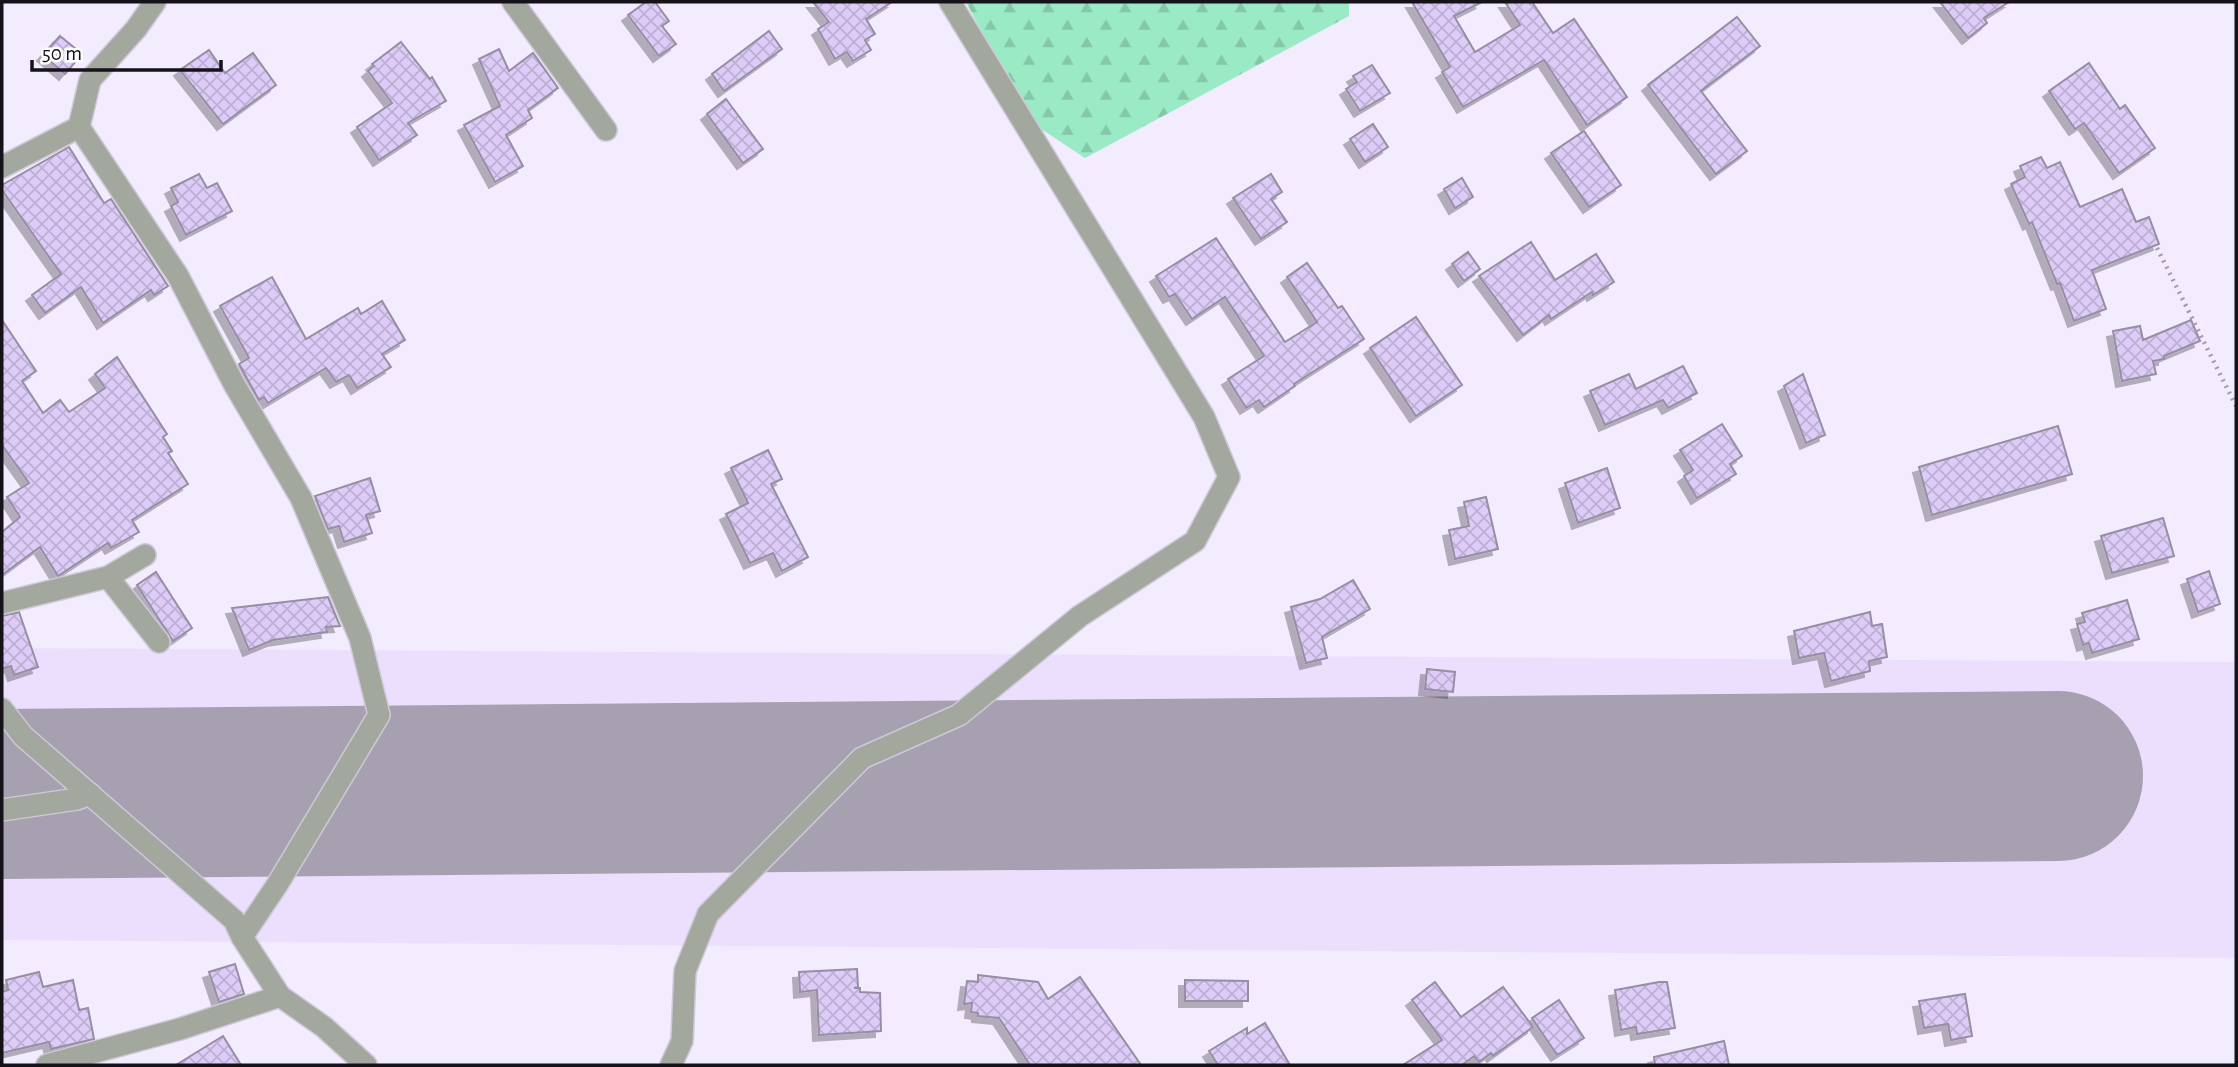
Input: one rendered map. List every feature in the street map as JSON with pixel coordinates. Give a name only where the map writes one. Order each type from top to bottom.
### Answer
[{"type":"street","points":[[155,2],[136,29],[90,79],[79,127],[178,276],[234,384],[301,498],[360,638],[379,715],[277,885],[242,937]]},
{"type":"street","points":[[513,2],[606,130]]},
{"type":"street","points":[[671,1065],[682,1041],[685,971],[708,914],[862,758],[959,715],[1080,616],[1195,541],[1229,477],[1204,416],[950,2]]},
{"type":"street","points":[[2,167],[79,127]]},
{"type":"street","points":[[2,603],[108,577],[145,555]]},
{"type":"street","points":[[108,577],[159,642]]},
{"type":"street","points":[[2,709],[23,736],[234,920],[280,996],[324,1027],[366,1065]]},
{"type":"street","points":[[2,810],[77,799],[90,794]]},
{"type":"street","points":[[47,1065],[180,1029],[280,996]]},
{"type":"path","points":[[2157,248],[2236,406]]},
{"type":"shaded area","points":[[2,648],[2236,662],[2236,958],[2,940]]},
{"type":"green space","points":[[966,2],[1349,2],[1349,16],[1085,158],[1029,121]]},
{"type":"building","points":[[646,2],[655,2],[669,21],[662,26],[676,44],[659,56],[628,15]]},
{"type":"building","points":[[813,2],[892,2],[866,19],[875,34],[865,40],[871,50],[853,61],[847,52],[835,59],[818,29],[829,22]]},
{"type":"building","points":[[1412,2],[1482,2],[1454,16],[1475,52],[1520,25],[1505,2],[1532,2],[1553,33],[1574,19],[1627,97],[1587,125],[1544,60],[1463,107],[1442,72],[1450,67]]},
{"type":"building","points":[[1940,2],[2009,2],[1984,18],[1987,23],[1968,38]]},
{"type":"building","points":[[1737,17],[1760,46],[1701,91],[1747,151],[1716,174],[1648,85]]},
{"type":"building","points":[[769,31],[782,49],[724,91],[712,74]]},
{"type":"building","points":[[60,36],[82,54],[65,74],[43,55]]},
{"type":"building","points":[[401,42],[430,79],[432,77],[446,101],[408,123],[417,135],[379,160],[357,127],[392,103],[368,71],[374,66],[372,64]]},
{"type":"building","points":[[499,49],[509,71],[533,53],[558,88],[528,110],[532,118],[506,135],[523,166],[495,182],[464,125],[500,106],[479,59]]},
{"type":"building","points":[[209,50],[225,73],[253,53],[276,85],[223,124],[180,70]]},
{"type":"building","points":[[2089,63],[2120,109],[2125,105],[2155,148],[2119,173],[2084,123],[2075,129],[2049,91]]},
{"type":"building","points":[[1372,65],[1390,93],[1360,111],[1346,89],[1357,82],[1353,76]]},
{"type":"building","points":[[726,99],[763,149],[743,163],[707,114]]},
{"type":"building","points":[[1373,124],[1388,147],[1365,162],[1350,139]]},
{"type":"building","points":[[1584,131],[1621,185],[1589,207],[1551,153]]},
{"type":"building","points":[[69,147],[104,203],[111,199],[168,286],[154,295],[151,290],[103,323],[81,287],[45,313],[32,295],[61,274],[2,190],[2,185]]},
{"type":"building","points":[[2041,157],[2047,168],[2060,162],[2080,207],[2122,189],[2136,222],[2149,217],[2159,244],[2092,270],[2106,309],[2074,321],[2032,222],[2029,224],[2011,184],[2025,177],[2020,166]]},
{"type":"building","points":[[199,174],[207,188],[217,183],[232,211],[186,235],[171,206],[178,202],[171,188]]},
{"type":"building","points":[[1271,174],[1282,192],[1271,199],[1287,222],[1261,239],[1233,198]]},
{"type":"building","points":[[1462,178],[1473,197],[1455,208],[1444,189]]},
{"type":"building","points":[[1216,238],[1285,342],[1317,322],[1287,277],[1307,263],[1338,308],[1342,306],[1364,339],[1294,384],[1295,386],[1264,407],[1259,400],[1246,408],[1228,379],[1264,356],[1225,297],[1192,319],[1175,294],[1169,297],[1156,276]]},
{"type":"building","points":[[1531,242],[1555,280],[1596,254],[1614,282],[1593,295],[1592,292],[1551,319],[1549,315],[1523,335],[1479,276]]},
{"type":"building","points":[[1468,252],[1480,269],[1464,281],[1452,264]]},
{"type":"building","points":[[272,277],[306,339],[358,308],[361,314],[382,301],[405,340],[382,354],[391,367],[357,388],[349,375],[336,382],[326,368],[268,403],[264,397],[259,400],[239,364],[249,358],[220,306]]},
{"type":"building","points":[[1416,317],[1462,385],[1416,416],[1370,348]]},
{"type":"building","points":[[2,320],[36,371],[22,381],[43,413],[60,400],[69,412],[105,388],[95,374],[117,357],[167,434],[163,437],[172,451],[168,453],[188,484],[132,520],[139,532],[111,548],[108,543],[58,576],[40,547],[2,575],[2,532],[20,517],[7,497],[29,483],[2,445]]},
{"type":"building","points":[[2191,320],[2200,341],[2164,356],[2164,359],[2153,361],[2156,374],[2122,381],[2113,331],[2140,326],[2143,340]]},
{"type":"building","points":[[1683,366],[1697,393],[1668,408],[1663,400],[1605,425],[1590,391],[1629,374],[1636,389]]},
{"type":"building","points":[[1803,374],[1825,435],[1806,443],[1784,386]]},
{"type":"building","points":[[1722,424],[1742,456],[1730,464],[1736,474],[1697,498],[1684,476],[1693,470],[1680,450]]},
{"type":"building","points":[[2058,426],[2072,474],[1932,515],[1919,467]]},
{"type":"building","points":[[768,450],[782,479],[771,484],[808,557],[782,571],[773,553],[750,563],[726,514],[748,503],[731,468]]},
{"type":"building","points":[[1607,468],[1620,508],[1578,523],[1565,483]]},
{"type":"building","points":[[370,478],[380,511],[366,515],[372,533],[344,542],[339,526],[328,529],[315,496]]},
{"type":"building","points":[[1486,497],[1498,549],[1455,559],[1449,530],[1469,526],[1464,502]]},
{"type":"building","points":[[2163,518],[2174,556],[2112,573],[2101,536]]},
{"type":"building","points":[[2209,571],[2220,604],[2198,612],[2187,579]]},
{"type":"building","points":[[156,572],[192,628],[173,641],[137,585]]},
{"type":"building","points":[[1353,580],[1370,609],[1322,637],[1327,658],[1306,663],[1291,607],[1320,599]]},
{"type":"building","points":[[328,597],[340,626],[326,627],[327,632],[273,640],[249,650],[232,608]]},
{"type":"building","points":[[2127,600],[2139,639],[2092,653],[2089,643],[2083,645],[2077,624],[2085,622],[2082,613]]},
{"type":"building","points":[[19,612],[38,667],[14,675],[11,666],[2,669],[2,616]]},
{"type":"building","points":[[1870,612],[1872,626],[1882,624],[1887,657],[1869,661],[1870,671],[1831,681],[1824,653],[1799,658],[1794,631]]},
{"type":"building","points":[[1427,669],[1455,672],[1453,692],[1425,689]]},
{"type":"building","points":[[235,964],[244,994],[219,1002],[209,972]]},
{"type":"building","points":[[857,969],[858,987],[854,988],[860,988],[860,992],[880,993],[881,1031],[819,1035],[817,990],[800,992],[799,972]]},
{"type":"building","points":[[39,972],[43,987],[73,980],[79,1010],[88,1008],[94,1039],[51,1049],[49,1042],[2,1053],[2,992],[8,990],[6,980]]},
{"type":"building","points":[[978,975],[1038,982],[1048,999],[1080,977],[1141,1065],[1030,1065],[999,1018],[978,1016],[978,1013],[971,1012],[972,1003],[964,1004],[967,981],[978,982]]},
{"type":"building","points":[[1185,980],[1248,981],[1248,1001],[1185,1001]]},
{"type":"building","points":[[1435,982],[1461,1017],[1503,987],[1533,1027],[1493,1056],[1491,1053],[1479,1062],[1474,1056],[1462,1065],[1403,1065],[1442,1040],[1412,1000]]},
{"type":"building","points":[[1667,982],[1675,1028],[1637,1034],[1636,1027],[1621,1030],[1615,990]]},
{"type":"building","points":[[1965,994],[1972,1036],[1951,1040],[1948,1024],[1924,1028],[1919,1001]]},
{"type":"building","points":[[1559,1000],[1584,1038],[1557,1055],[1532,1018]]},
{"type":"building","points":[[1265,1023],[1290,1065],[1218,1065],[1209,1051],[1247,1028],[1247,1034]]},
{"type":"building","points":[[223,1036],[241,1065],[176,1065]]},
{"type":"building","points":[[1724,1041],[1729,1065],[1655,1065],[1654,1057]]},
{"type":"runway","points":[[2,794],[2058,776]]}]
